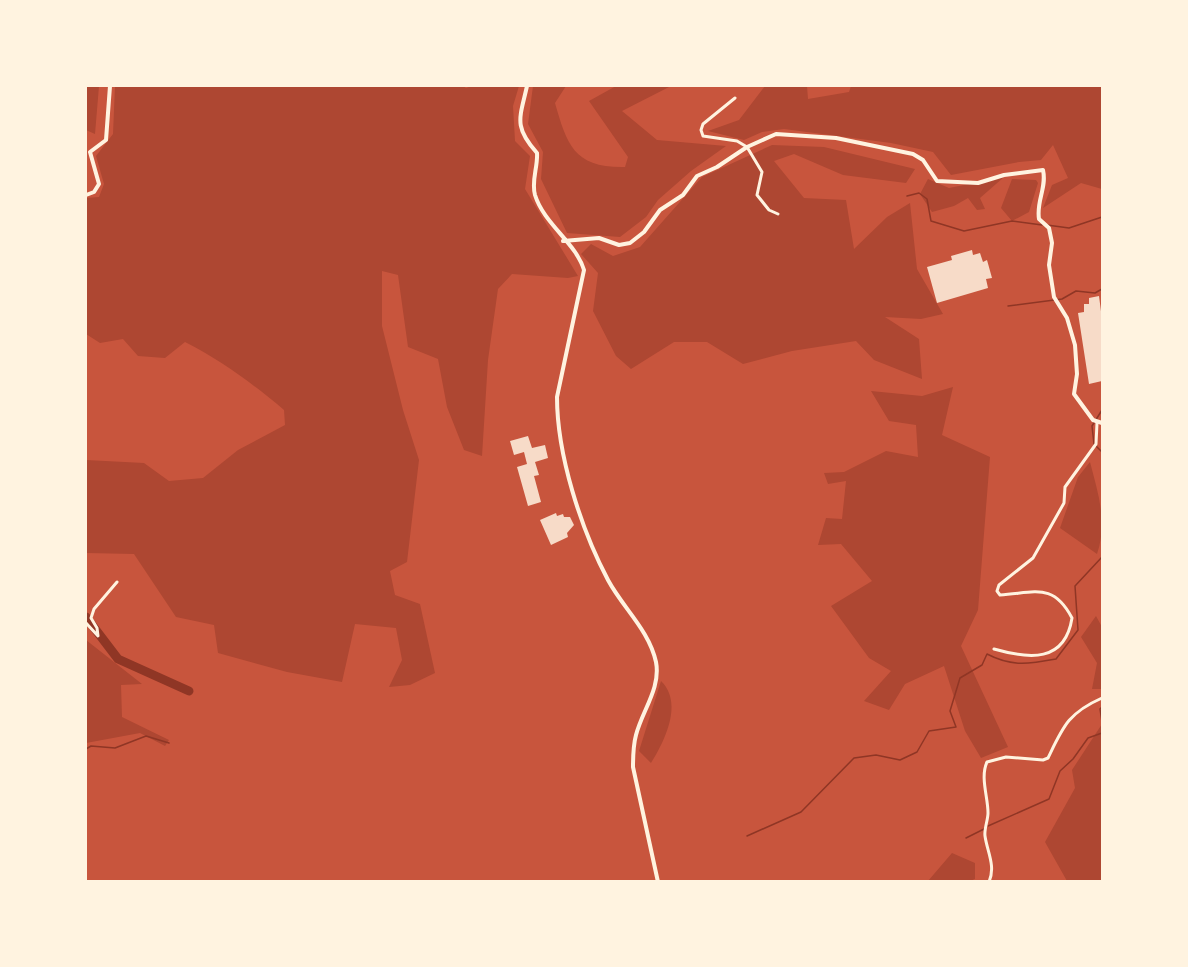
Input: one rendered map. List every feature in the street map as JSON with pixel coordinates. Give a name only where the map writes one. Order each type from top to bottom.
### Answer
[{"type":"street","points":[[86,195],[94,192],[99,184],[90,152],[106,140],[110,86]]},
{"type":"street","points":[[527,86],[519,120],[522,137],[537,153],[533,184],[535,196],[544,214],[563,241],[583,264],[584,280],[557,397],[557,417],[576,503],[592,547],[608,581],[644,634],[656,663],[655,684],[632,751],[633,767],[658,882]]},
{"type":"street","points":[[735,98],[703,124],[700,130],[703,136],[737,141],[747,147],[762,172],[757,195],[769,210],[778,214]]},
{"type":"street","points":[[563,241],[599,238],[619,245],[630,243],[644,232],[660,210],[683,195],[697,176],[717,167],[747,147],[776,134],[836,138],[913,154],[923,160],[937,181],[978,183],[1004,175],[1043,170],[1046,183],[1037,207],[1039,219],[1049,228],[1052,243],[1049,265],[1054,297],[1067,318],[1075,345],[1077,374],[1074,394],[1085,411],[1100,423],[1096,444],[1065,487],[1064,503],[1033,558],[999,585],[997,591],[1000,594],[1048,592],[1054,595],[1059,598],[1072,618],[1070,630],[1060,647],[1052,653],[1021,657],[994,649]]},
{"type":"street","points":[[86,623],[98,636],[97,628],[91,618],[94,609],[117,582]]},
{"type":"street","points":[[989,882],[991,851],[985,835],[988,796],[983,770],[987,762],[1005,757],[1043,760],[1048,758],[1065,722],[1089,704],[1102,699]]},
{"type":"shaded area","points":[[86,86],[99,86],[95,134],[86,130]]},
{"type":"shaded area","points":[[115,86],[463,86],[466,88],[519,86],[513,106],[515,141],[530,156],[525,189],[578,276],[568,278],[512,274],[498,289],[488,360],[482,456],[464,450],[447,407],[438,359],[408,347],[398,275],[382,271],[382,326],[403,410],[419,460],[407,562],[390,571],[395,595],[420,604],[435,673],[410,685],[389,687],[402,660],[396,628],[355,624],[342,682],[287,672],[218,653],[214,625],[176,617],[134,554],[86,553],[86,460],[144,463],[169,481],[203,478],[238,450],[285,425],[284,410],[236,373],[185,342],[165,358],[138,356],[123,339],[100,343],[86,334],[86,198],[99,197],[104,184],[96,156],[113,134]]},
{"type":"shaded area","points":[[533,86],[566,86],[555,103],[564,131],[575,151],[594,163],[625,167],[628,157],[589,101],[616,86],[671,86],[622,111],[657,140],[726,146],[691,171],[658,200],[646,217],[620,237],[567,233],[541,179],[543,152],[528,124]]},
{"type":"shaded area","points":[[765,86],[807,86],[808,99],[849,92],[851,86],[1102,86],[1102,189],[1081,183],[1043,208],[1052,185],[1068,178],[1053,145],[1041,160],[951,175],[933,152],[891,143],[784,129],[762,132],[744,140],[708,131],[739,120]]},
{"type":"shaded area","points":[[772,145],[824,147],[915,169],[906,183],[843,175],[794,154],[774,161],[804,198],[846,200],[854,249],[887,217],[910,203],[917,269],[943,314],[921,319],[885,317],[919,339],[922,379],[874,360],[856,341],[792,351],[743,364],[707,342],[674,342],[631,369],[616,356],[593,311],[598,273],[581,254],[591,244],[613,256],[640,247],[702,177]]},
{"type":"shaded area","points":[[1004,177],[980,198],[985,209],[977,210],[968,198],[954,206],[932,212],[920,194],[928,179],[949,188]]},
{"type":"shaded area","points":[[1012,179],[1036,180],[1038,183],[1029,212],[1012,221],[1001,208]]},
{"type":"shaded area","points":[[953,387],[942,435],[990,457],[978,610],[961,646],[1008,747],[981,758],[965,731],[944,666],[905,684],[889,710],[864,701],[891,671],[869,658],[831,606],[872,581],[841,544],[818,545],[826,518],[842,519],[846,481],[828,484],[824,473],[844,472],[886,451],[918,457],[916,425],[889,421],[871,391],[922,396]]},
{"type":"shaded area","points":[[1090,462],[1099,496],[1102,519],[1097,554],[1060,528],[1078,477]]},
{"type":"shaded area","points":[[1096,616],[1102,627],[1102,689],[1092,689],[1097,663],[1081,637]]},
{"type":"shaded area","points":[[86,640],[142,684],[121,685],[122,717],[169,740],[165,746],[140,733],[86,743]]},
{"type":"shaded area","points":[[661,681],[668,690],[671,700],[670,722],[651,763],[639,751]]},
{"type":"shaded area","points":[[1102,724],[1102,881],[1067,881],[1045,842],[1075,788],[1072,770]]},
{"type":"shaded area","points":[[952,853],[975,863],[975,879],[928,881]]},
{"type":"building","points":[[972,250],[973,255],[980,253],[983,262],[987,260],[992,278],[986,279],[988,288],[937,303],[927,267],[952,260],[951,256]]},
{"type":"building","points":[[1099,296],[1102,319],[1102,381],[1089,384],[1078,313],[1084,312],[1084,304],[1089,304],[1089,298]]},
{"type":"building","points":[[528,436],[532,448],[545,445],[548,458],[535,462],[539,475],[534,476],[541,502],[528,506],[517,467],[527,464],[524,452],[514,455],[510,441]]},
{"type":"building","points":[[556,513],[557,516],[563,514],[564,517],[570,517],[574,525],[567,533],[568,537],[551,545],[540,520]]},
{"type":"waterway","points":[[907,196],[919,193],[927,199],[931,221],[964,231],[1012,221],[1042,225]]},
{"type":"waterway","points":[[1047,225],[1069,228],[1102,217]]},
{"type":"waterway","points":[[1008,306],[1062,299],[1076,291],[1095,293],[1102,289]]},
{"type":"waterway","points":[[1102,410],[1092,426],[1094,444],[1102,452]]},
{"type":"waterway","points":[[747,836],[801,812],[854,758],[876,755],[900,760],[917,752],[929,731],[956,727],[950,711],[960,678],[982,665],[987,654],[1013,663],[1056,659],[1078,630],[1075,586],[1102,557]]},
{"type":"waterway","points":[[86,617],[118,659],[189,691]]},
{"type":"waterway","points":[[1102,707],[1100,709],[1102,722]]},
{"type":"waterway","points":[[988,826],[1049,799],[1060,771],[1073,759],[1088,738],[1102,733]]},
{"type":"waterway","points":[[86,749],[91,746],[115,748],[146,736],[169,743]]},
{"type":"waterway","points":[[966,838],[984,829]]}]
